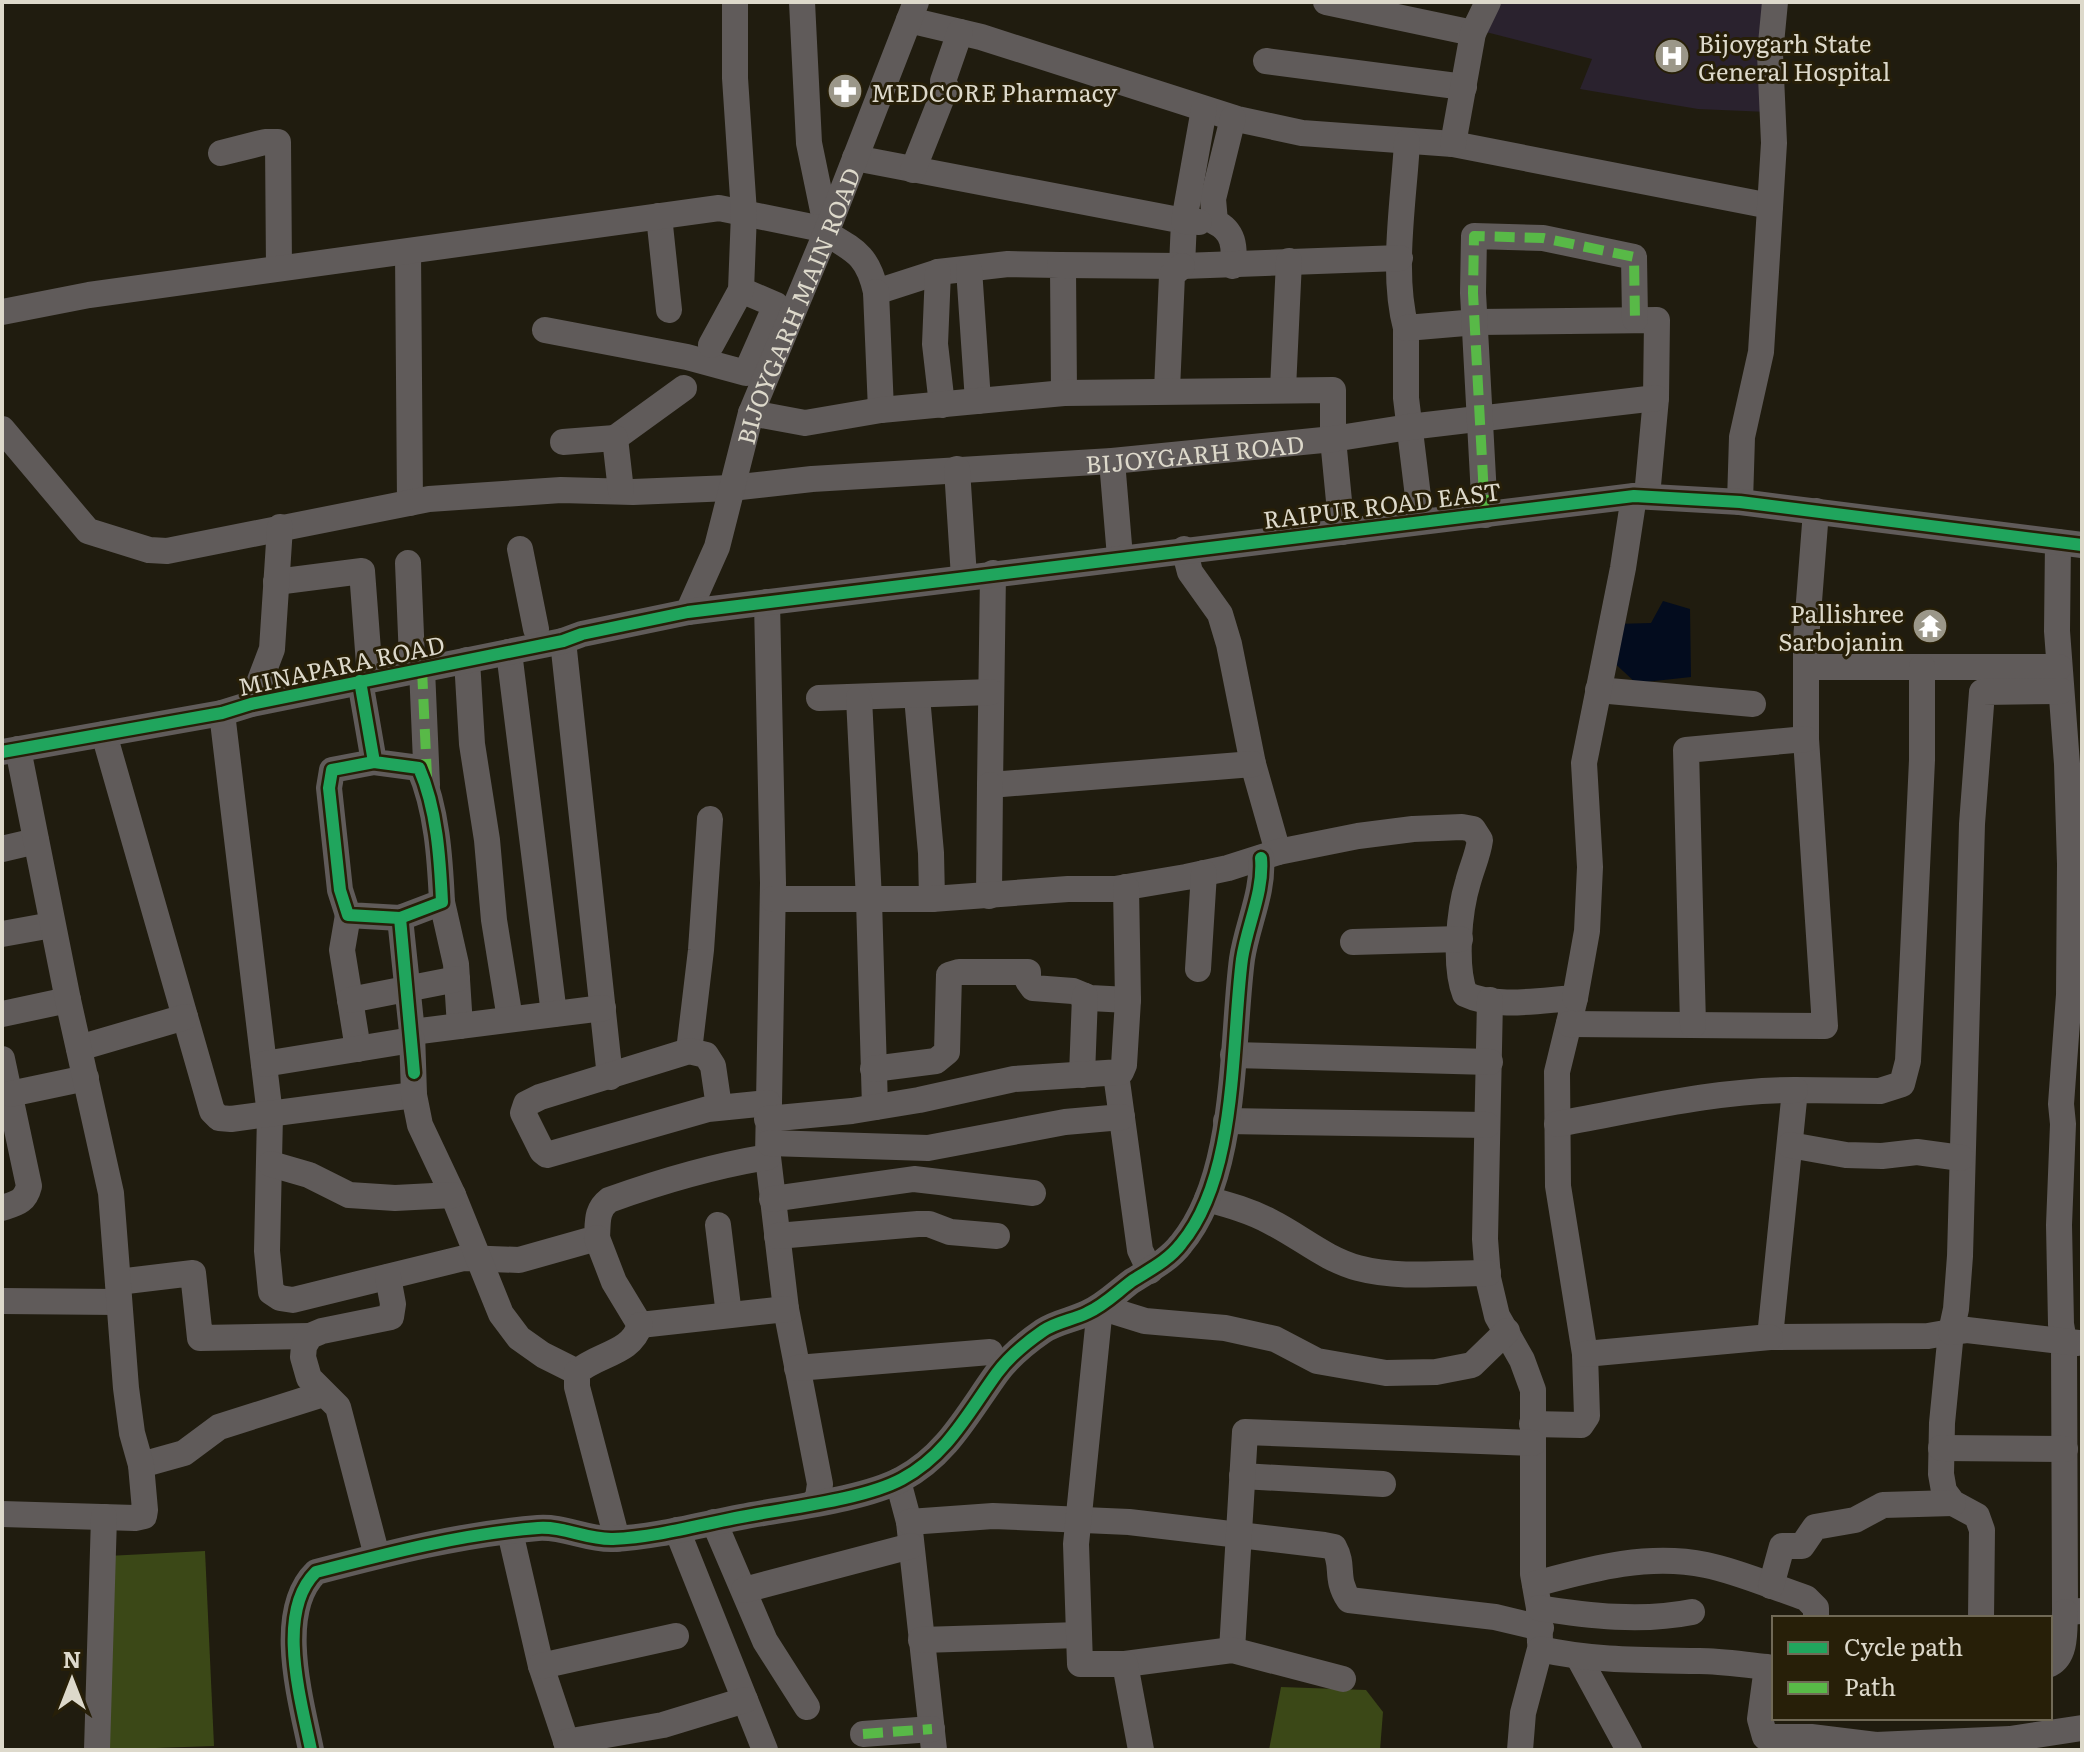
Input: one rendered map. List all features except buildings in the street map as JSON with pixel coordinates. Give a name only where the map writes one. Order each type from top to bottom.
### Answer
[{"type":"street","points":[[711,345],[741,290],[744,213],[735,78],[735,2]]},
{"type":"street","points":[[802,2],[809,143],[827,232]]},
{"type":"street","points":[[1326,2],[1473,33]]},
{"type":"street","points":[[1453,144],[1473,33],[1488,2]]},
{"type":"street","points":[[1740,502],[1742,437],[1761,352],[1774,143],[1770,54],[1775,2]]},
{"type":"street","points":[[912,11],[960,32],[1233,118],[1302,133],[1453,144],[1770,206]]},
{"type":"street","name":"BIJOYGARH MAIN ROAD","points":[[688,612],[717,547],[751,413],[827,232],[912,11]]},
{"type":"street","points":[[913,170],[946,87],[943,81],[960,32]]},
{"type":"street","points":[[1266,61],[1464,87]]},
{"type":"street","points":[[1167,390],[1172,275],[1182,266],[1184,221],[1204,109]]},
{"type":"street","points":[[1215,222],[1213,199],[1233,118]]},
{"type":"street","points":[[221,153],[265,142],[278,142],[279,268]]},
{"type":"street","points":[[1407,142],[1400,258],[1409,427],[1421,521]]},
{"type":"street","points":[[855,158],[1184,221],[1215,222],[1226,227],[1235,246],[1233,266]]},
{"type":"street","points":[[2,312],[89,295],[719,208],[827,232],[864,258],[876,292],[881,410]]},
{"type":"street","points":[[659,216],[669,310]]},
{"type":"street","points":[[1485,515],[1477,322],[1473,293],[1474,236],[1543,238],[1634,257],[1635,319]]},
{"type":"street","points":[[408,252],[410,503]]},
{"type":"street","points":[[876,292],[938,272],[1008,264],[1233,266],[1400,258]]},
{"type":"street","points":[[1283,389],[1289,261]]},
{"type":"street","points":[[1060,265],[1063,269],[1064,393]]},
{"type":"street","points":[[969,269],[978,401]]},
{"type":"street","points":[[938,272],[935,344],[942,405]]},
{"type":"street","points":[[545,330],[687,357],[746,373],[776,305],[741,290]]},
{"type":"street","points":[[1232,1650],[1245,1432],[1532,1433],[1581,1425],[1587,1416],[1585,1354],[1558,1186],[1557,1072],[1581,973],[1587,931],[1590,867],[1584,763],[1623,568],[1641,496],[1656,398],[1657,320],[1477,322],[1406,328]]},
{"type":"street","points":[[563,442],[615,438],[684,388]]},
{"type":"street","points":[[751,413],[805,423],[881,410],[1064,393],[1333,390],[1333,439],[1342,532]]},
{"type":"street","name":"BIJOYGARH ROAD","points":[[731,488],[812,479],[1112,461],[1333,439],[1656,398]]},
{"type":"street","points":[[2,429],[88,531],[149,550],[167,551],[410,503],[561,490],[731,488]]},
{"type":"street","points":[[615,438],[621,491]]},
{"type":"street","points":[[1112,461],[1120,557]]},
{"type":"street","points":[[957,469],[964,577]]},
{"type":"street","name":"RAIPUR ROAD EAST","points":[[688,612],[1184,549],[1641,496],[1740,502],[2070,544]]},
{"type":"street","points":[[1569,1024],[1825,1026],[1806,739],[1806,640],[1816,511]]},
{"type":"street","points":[[251,704],[272,649],[280,527]]},
{"type":"street","points":[[2052,1663],[2056,1662],[2062,1650],[2074,1611],[2073,1343],[2061,1324],[2059,1225],[2061,1104],[2066,1069],[2069,995],[2070,864],[2067,764],[2057,631],[2070,544]]},
{"type":"street","points":[[520,549],[536,629]]},
{"type":"street","points":[[311,1750],[293,1636],[295,1610],[304,1583],[316,1572],[461,1537],[553,1527],[600,1539],[617,1539],[677,1530],[813,1503],[898,1481],[953,1439],[998,1371],[1030,1340],[1049,1327],[1100,1307],[1182,1244],[1216,1176],[1226,1121],[1242,959],[1269,855],[1229,644],[1220,614],[1190,572],[1184,549]]},
{"type":"street","points":[[408,563],[427,786],[441,865],[442,902],[457,979],[460,1026]]},
{"type":"street","points":[[276,582],[362,571],[365,673],[374,762]]},
{"type":"street","points":[[989,896],[993,573]]},
{"type":"street","points":[[767,602],[773,899],[768,1130],[772,1199],[786,1309],[820,1484],[818,1497],[813,1503]]},
{"type":"street","name":"MINAPARA ROAD","points":[[10,751],[222,713],[365,673],[467,660],[688,612]]},
{"type":"street","points":[[563,641],[610,1077]]},
{"type":"street","points":[[509,652],[554,1014]]},
{"type":"street","points":[[467,660],[472,744],[510,1019]]},
{"type":"street","points":[[1806,667],[1922,667],[2060,679]]},
{"type":"street","points":[[1557,1124],[1718,1095],[1762,1090],[1880,1091],[1902,1084],[1908,1061],[1922,760],[1922,667]]},
{"type":"street","points":[[1981,1616],[1982,1530],[1977,1516],[1953,1503],[1944,1491],[1941,1448],[1960,1256],[1972,824],[1982,692],[2060,679]]},
{"type":"street","points":[[1598,690],[1753,704]]},
{"type":"street","points":[[819,698],[917,697],[991,692]]},
{"type":"street","points":[[917,697],[931,853],[932,899]]},
{"type":"street","points":[[859,698],[875,1107]]},
{"type":"street","points":[[222,713],[270,1115],[267,1251],[271,1292],[280,1298],[293,1300],[478,1257],[519,1260],[597,1238]]},
{"type":"street","points":[[104,734],[212,1111],[219,1118],[231,1119],[414,1095]]},
{"type":"street","points":[[1693,1025],[1686,750],[1806,739]]},
{"type":"street","points":[[2,1514],[144,1516],[141,1465],[132,1433],[126,1388],[111,1193],[36,841],[10,751]]},
{"type":"street","points":[[358,1049],[342,950],[348,915],[340,890],[329,788],[332,770],[374,762],[419,768],[427,786]]},
{"type":"street","points":[[990,785],[1253,764]]},
{"type":"street","points":[[689,1051],[701,950],[710,819]]},
{"type":"street","points":[[773,899],[932,899],[1126,887],[1204,873],[1358,836],[1462,827],[1473,829],[1480,840],[1478,856],[1462,904],[1461,984],[1465,994],[1475,999],[1490,1000],[1575,998]]},
{"type":"street","points":[[2,849],[36,841]]},
{"type":"street","points":[[1198,969],[1204,873]]},
{"type":"street","points":[[617,1539],[577,1387],[577,1372],[587,1363],[625,1347],[636,1338],[640,1325],[614,1282],[597,1238],[601,1206],[609,1200],[688,1173],[768,1130],[1014,1079],[1121,1072],[1128,1000],[1126,887]]},
{"type":"street","points":[[348,915],[400,918],[442,902]]},
{"type":"street","points":[[400,918],[412,1036],[414,1095],[420,1125],[453,1195],[501,1314],[519,1338],[543,1355],[577,1372]]},
{"type":"street","points":[[2,934],[52,925]]},
{"type":"street","points":[[1353,942],[1460,939]]},
{"type":"street","points":[[873,1069],[936,1061],[947,1052],[949,975],[959,972],[1028,972],[1028,981],[1033,988],[1128,1000]]},
{"type":"street","points":[[350,1000],[457,979]]},
{"type":"street","points":[[1082,1075],[1085,996]]},
{"type":"street","points":[[2,1014],[68,1000]]},
{"type":"street","points":[[1490,1000],[1485,1239],[1488,1273],[1497,1316],[1507,1331],[1533,1390],[1539,1617],[1520,1750]]},
{"type":"street","points":[[264,1064],[358,1049],[460,1026],[603,1008]]},
{"type":"street","points":[[79,1048],[185,1017]]},
{"type":"street","points":[[719,1107],[713,1066],[706,1055],[689,1051],[540,1097],[526,1104],[523,1113],[544,1154],[719,1107],[768,1130],[928,1148],[1065,1122],[1122,1117]]},
{"type":"street","points":[[1233,1055],[1490,1062]]},
{"type":"street","points":[[2,1059],[29,1186],[26,1197],[20,1202],[2,1208]]},
{"type":"street","points":[[1116,1074],[1140,1250],[1150,1271]]},
{"type":"street","points":[[10,1094],[86,1078]]},
{"type":"street","points":[[1770,1337],[1795,1090]]},
{"type":"street","points":[[1226,1121],[1487,1125]]},
{"type":"street","points":[[1790,1145],[1846,1155],[1882,1156],[1917,1152],[1961,1158]]},
{"type":"street","points":[[271,1164],[309,1175],[349,1195],[395,1198],[453,1195]]},
{"type":"street","points":[[772,1199],[914,1179],[1033,1193]]},
{"type":"street","points":[[1207,1199],[1243,1209],[1322,1253],[1358,1267],[1388,1273],[1488,1273]]},
{"type":"street","points":[[777,1236],[918,1224],[929,1224],[950,1232],[997,1236]]},
{"type":"street","points":[[718,1225],[729,1315]]},
{"type":"street","points":[[2,1301],[118,1292],[193,1273],[200,1338],[310,1336],[391,1317],[393,1304],[388,1277]]},
{"type":"street","points":[[1100,1307],[1145,1321],[1225,1328],[1275,1339],[1317,1361],[1386,1373],[1436,1372],[1472,1365],[1507,1331]]},
{"type":"street","points":[[1100,1307],[1076,1544],[1080,1664],[1125,1664],[1232,1650],[1343,1679]]},
{"type":"street","points":[[640,1325],[786,1309]]},
{"type":"street","points":[[1585,1354],[1770,1337],[1928,1336],[1967,1330],[2073,1343]]},
{"type":"street","points":[[310,1336],[304,1346],[303,1357],[309,1378],[338,1407],[377,1556]]},
{"type":"street","points":[[797,1368],[990,1352]]},
{"type":"street","points":[[141,1465],[184,1453],[219,1427],[323,1394]]},
{"type":"street","points":[[1941,1448],[2071,1436]]},
{"type":"street","points":[[1242,1476],[1383,1484]]},
{"type":"street","points":[[863,1734],[933,1740],[910,1534],[898,1481]]},
{"type":"street","points":[[1771,1586],[1782,1546],[1802,1546],[1815,1527],[1855,1520],[1883,1505],[1953,1503]]},
{"type":"street","points":[[744,1590],[910,1534],[993,1516],[1129,1522],[1334,1547],[1339,1557],[1339,1585],[1349,1600],[1495,1617],[1569,1613],[1658,1618],[1692,1612]]},
{"type":"street","points":[[97,1750],[104,1517]]},
{"type":"street","points":[[714,1522],[772,1656],[807,1707]]},
{"type":"street","points":[[677,1530],[765,1750]]},
{"type":"street","points":[[510,1532],[541,1666],[568,1746],[663,1725],[745,1700]]},
{"type":"street","points":[[1539,1617],[1613,1564],[1649,1561],[1705,1565],[1771,1586],[1812,1601],[1816,1616]]},
{"type":"street","points":[[1539,1617],[1579,1658],[1629,1750]]},
{"type":"street","points":[[921,1640],[1079,1635]]},
{"type":"street","points":[[541,1666],[676,1636]]},
{"type":"street","points":[[1579,1658],[1701,1661],[1771,1668],[1760,1719],[1765,1737],[1811,1737],[1876,1745],[2010,1739],[2082,1728]]},
{"type":"street","points":[[1125,1664],[1141,1750]]},
{"type":"shaded area","name":"Bijoygarh State General Hospital","points":[[1494,2],[1776,2],[1768,112],[1698,109],[1580,89],[1592,59],[1482,31]]},
{"type":"green space","points":[[205,1551],[214,1746],[98,1750],[107,1556]]},
{"type":"green space","points":[[1281,1687],[1366,1690],[1383,1712],[1380,1750],[1269,1750]]},
{"type":"water","points":[[1663,601],[1690,609],[1691,677],[1636,683],[1610,659],[1615,624],[1651,623]]},
{"type":"marked path","points":[[1485,515],[1473,293],[1474,236],[1543,238],[1634,257],[1635,319]]},
{"type":"marked path","points":[[422,669],[427,777]]},
{"type":"marked path","points":[[863,1734],[932,1729]]},
{"type":"cycle path","points":[[2,752],[222,713],[251,704],[563,641],[582,634],[688,612],[1634,496],[1740,502],[2082,545]]},
{"type":"cycle path","points":[[360,681],[374,762],[419,768],[434,817],[442,902],[400,918],[348,915],[340,890],[329,788],[332,770],[374,762]]},
{"type":"cycle path","points":[[311,1750],[297,1682],[294,1633],[304,1589],[316,1572],[426,1545],[510,1531],[548,1528],[603,1539],[645,1536],[824,1502],[886,1486],[932,1458],[966,1418],[997,1373],[1025,1345],[1048,1328],[1100,1306],[1170,1255],[1200,1216],[1213,1183],[1222,1146],[1229,1108],[1242,959],[1258,896],[1261,858]]},
{"type":"cycle path","points":[[400,918],[414,1073]]},
{"type":"place","name":"Bijoygarh State General Hospital","points":[[1672,56]]},
{"type":"place","name":"MEDCORE Pharmacy","points":[[845,91]]},
{"type":"place","name":"Pallishree Sarbojanin","points":[[1930,626]]}]
